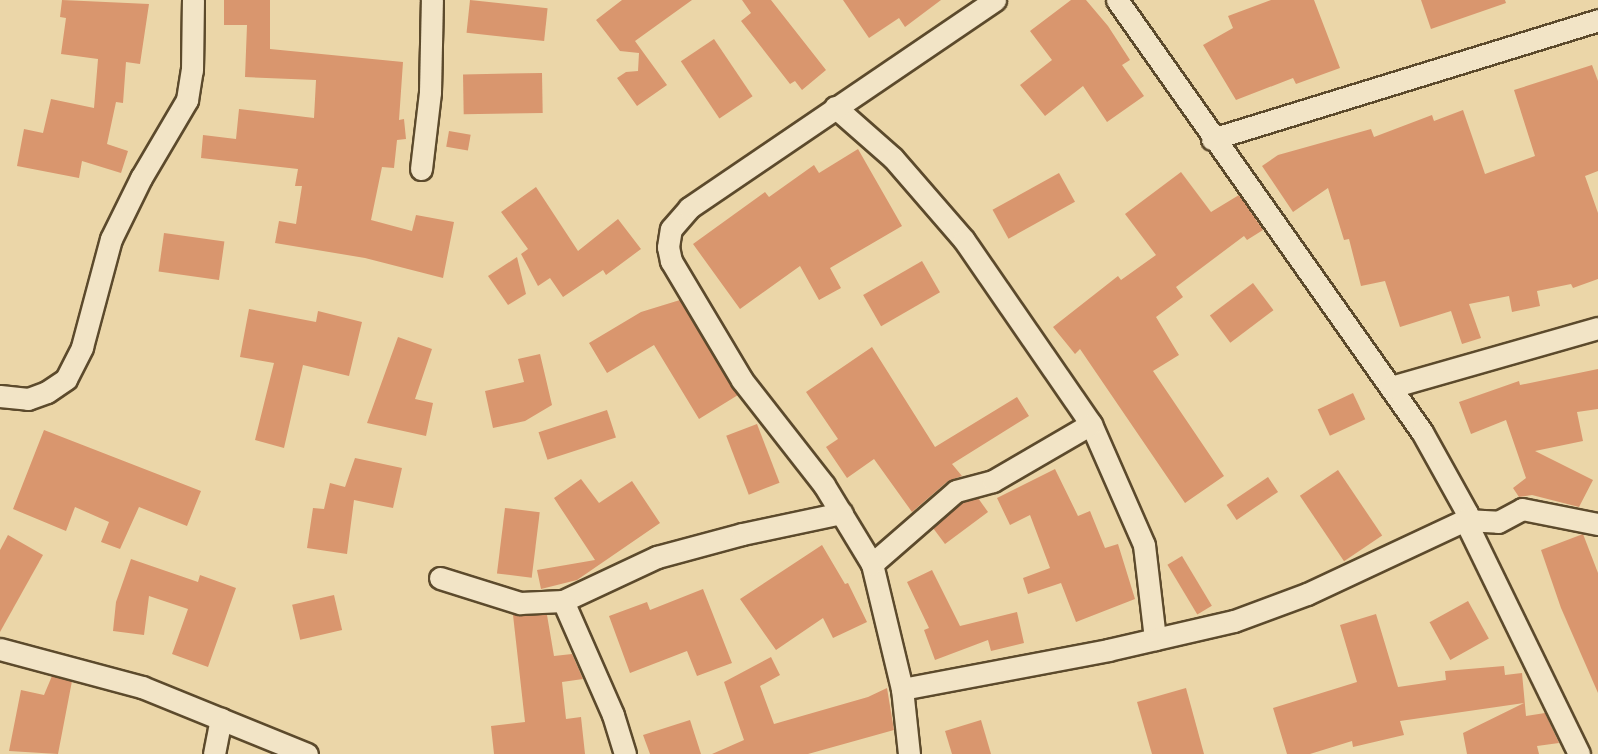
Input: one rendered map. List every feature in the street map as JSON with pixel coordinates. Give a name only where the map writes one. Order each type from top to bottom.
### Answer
[{"type":"street","points":[[0,396],[28,399],[47,392],[66,379],[82,347],[111,239],[141,178],[187,100],[192,70],[193,0]]},
{"type":"street","points":[[421,169],[430,92],[432,0]]},
{"type":"street","points":[[909,754],[902,688],[872,564],[825,485],[742,380],[671,261],[668,247],[671,229],[689,208],[995,0]]},
{"type":"street","points":[[1117,0],[1212,139],[1422,432],[1467,513],[1465,520],[1579,754]]},
{"type":"street","points":[[1212,139],[1598,20]]},
{"type":"street","points":[[835,107],[893,158],[964,240],[1091,424],[1144,545],[1155,639]]},
{"type":"street","points":[[1391,387],[1598,328]]},
{"type":"street","points":[[872,564],[956,491],[993,481],[1091,424]]},
{"type":"street","points":[[902,688],[1155,639],[1234,621],[1307,594],[1465,520],[1498,522],[1522,509],[1598,524]]},
{"type":"street","points":[[440,578],[520,603],[563,601],[657,557],[742,534],[842,513]]},
{"type":"street","points":[[563,601],[613,715],[625,754]]},
{"type":"street","points":[[0,649],[142,687],[307,754]]},
{"type":"street","points":[[214,754],[221,719]]},
{"type":"building","points":[[62,0],[149,4],[140,64],[126,62],[123,103],[116,102],[107,144],[128,151],[121,173],[82,161],[79,178],[17,166],[24,129],[43,133],[51,99],[94,108],[98,59],[61,54],[66,18],[60,17]]},
{"type":"building","points":[[224,0],[270,0],[270,49],[403,62],[399,120],[404,119],[406,139],[397,140],[394,168],[382,167],[371,220],[412,231],[416,215],[454,222],[443,278],[365,258],[275,243],[279,221],[296,224],[302,186],[295,186],[298,169],[201,158],[203,135],[236,139],[239,109],[314,118],[316,80],[245,77],[247,25],[224,25]]},
{"type":"building","points":[[470,0],[548,8],[544,41],[467,33]]},
{"type":"building","points":[[622,0],[692,0],[635,41],[667,85],[637,106],[617,78],[626,72],[638,71],[639,53],[620,51],[596,20]]},
{"type":"building","points":[[742,0],[771,0],[826,70],[802,90],[795,81],[790,84],[741,21],[751,13]]},
{"type":"building","points":[[843,0],[941,0],[905,27],[899,18],[869,38]]},
{"type":"building","points":[[1071,0],[1086,0],[1108,26],[1130,60],[1122,65],[1144,96],[1107,122],[1083,86],[1045,116],[1020,85],[1052,60],[1030,31]]},
{"type":"building","points":[[1271,0],[1314,0],[1340,68],[1296,84],[1293,78],[1236,100],[1203,45],[1233,28],[1228,16]]},
{"type":"building","points":[[1421,0],[1505,0],[1506,3],[1431,29]]},
{"type":"building","points":[[714,39],[753,96],[719,119],[681,61]]},
{"type":"building","points":[[1592,65],[1598,81],[1598,171],[1585,176],[1598,213],[1598,279],[1573,288],[1571,284],[1537,291],[1540,306],[1512,312],[1509,296],[1469,304],[1481,338],[1462,344],[1451,311],[1400,327],[1385,281],[1361,286],[1349,239],[1344,240],[1328,188],[1293,212],[1262,166],[1278,155],[1371,129],[1374,137],[1432,115],[1434,121],[1463,110],[1485,174],[1535,156],[1514,90]]},
{"type":"building","points":[[542,73],[543,113],[464,114],[463,74]]},
{"type":"building","points":[[449,131],[471,135],[468,151],[446,147]]},
{"type":"building","points":[[858,149],[902,226],[830,268],[841,288],[819,300],[800,266],[740,309],[693,244],[765,192],[769,197],[814,165],[819,173]]},
{"type":"building","points":[[1181,172],[1211,212],[1239,195],[1263,230],[1247,240],[1244,236],[1176,287],[1183,297],[1156,317],[1179,355],[1153,371],[1224,476],[1185,503],[1080,349],[1075,354],[1053,327],[1118,276],[1121,280],[1156,255],[1125,214]]},
{"type":"building","points":[[1059,173],[1075,202],[1009,239],[993,210]]},
{"type":"building","points":[[536,187],[578,251],[618,219],[641,249],[606,275],[603,270],[563,297],[550,278],[538,286],[521,254],[528,249],[501,212]]},
{"type":"building","points":[[164,233],[224,241],[219,280],[159,272]]},
{"type":"building","points":[[517,257],[526,294],[508,305],[488,276]]},
{"type":"building","points":[[922,261],[940,292],[881,326],[863,295]]},
{"type":"building","points":[[1253,283],[1273,310],[1230,343],[1210,315]]},
{"type":"building","points":[[680,300],[738,395],[699,419],[654,345],[607,373],[589,343],[641,312]]},
{"type":"building","points":[[249,309],[316,322],[318,311],[362,322],[349,376],[303,365],[284,448],[255,440],[274,363],[240,357]]},
{"type":"building","points":[[398,337],[432,349],[415,399],[433,403],[426,436],[367,423]]},
{"type":"building","points":[[872,347],[935,447],[1017,397],[1029,416],[952,464],[962,476],[948,481],[912,512],[874,459],[847,478],[826,447],[838,439],[806,392]]},
{"type":"building","points":[[540,354],[552,405],[525,421],[493,428],[485,391],[524,382],[518,359]]},
{"type":"building","points":[[1598,369],[1598,409],[1577,412],[1583,441],[1535,451],[1593,480],[1579,507],[1532,495],[1519,497],[1513,488],[1526,478],[1506,420],[1471,434],[1459,402],[1519,381],[1520,385]]},
{"type":"building","points":[[1353,393],[1365,419],[1330,436],[1318,409]]},
{"type":"building","points":[[607,410],[616,438],[547,460],[539,432]]},
{"type":"building","points":[[757,424],[780,483],[749,495],[726,436]]},
{"type":"building","points":[[44,430],[201,491],[187,526],[139,507],[120,549],[101,542],[109,522],[75,507],[66,531],[13,509]]},
{"type":"building","points":[[355,458],[402,468],[393,508],[354,500],[347,554],[307,548],[313,508],[324,509],[330,483],[345,487]]},
{"type":"building","points":[[1055,469],[1078,516],[1090,511],[1105,548],[1118,544],[1135,599],[1076,622],[1061,583],[1028,594],[1023,578],[1050,568],[1030,515],[1010,525],[997,498]]},
{"type":"building","points":[[1338,470],[1382,535],[1344,561],[1300,496]]},
{"type":"building","points":[[1268,477],[1278,492],[1237,520],[1227,505]]},
{"type":"building","points":[[581,479],[599,503],[632,481],[660,523],[577,580],[541,589],[537,570],[595,560],[554,498]]},
{"type":"building","points":[[978,498],[988,512],[945,544],[933,528],[962,503]]},
{"type":"building","points":[[505,508],[540,512],[532,578],[497,574]]},
{"type":"building","points":[[1583,534],[1598,573],[1598,693],[1561,608],[1541,550]]},
{"type":"building","points":[[8,535],[43,555],[0,632],[0,550]]},
{"type":"building","points":[[822,545],[845,584],[848,583],[867,622],[833,638],[823,618],[776,650],[740,599]]},
{"type":"building","points":[[1182,556],[1212,606],[1197,614],[1167,565]]},
{"type":"building","points":[[131,559],[198,582],[200,575],[236,588],[208,667],[172,654],[188,609],[149,596],[144,635],[113,631],[116,602]]},
{"type":"building","points":[[932,570],[960,626],[1017,612],[1024,643],[991,651],[988,640],[935,660],[924,630],[929,628],[907,582]]},
{"type":"building","points":[[703,589],[732,663],[697,676],[687,651],[630,673],[609,616],[647,602],[650,610]]},
{"type":"building","points":[[334,595],[342,630],[300,640],[292,605]]},
{"type":"building","points":[[1468,601],[1489,639],[1450,660],[1430,622]]},
{"type":"building","points":[[1376,614],[1398,687],[1446,680],[1445,671],[1504,666],[1505,675],[1522,673],[1526,716],[1545,713],[1559,743],[1537,746],[1539,754],[1467,754],[1463,733],[1524,703],[1400,721],[1404,735],[1353,747],[1352,741],[1310,754],[1287,754],[1273,708],[1357,682],[1340,625]]},
{"type":"building","points":[[513,615],[547,615],[554,656],[572,654],[583,679],[562,682],[566,719],[581,717],[585,754],[494,754],[491,726],[525,722]]},
{"type":"building","points":[[771,657],[780,675],[760,686],[774,724],[868,697],[887,688],[894,730],[808,754],[712,754],[744,740],[724,682]]},
{"type":"building","points":[[52,676],[72,681],[58,754],[9,751],[21,690],[44,695]]},
{"type":"building","points":[[1186,688],[1204,754],[1152,754],[1137,702]]},
{"type":"building","points":[[690,720],[701,754],[650,754],[643,735]]},
{"type":"building","points":[[981,720],[991,754],[952,754],[945,731]]}]
